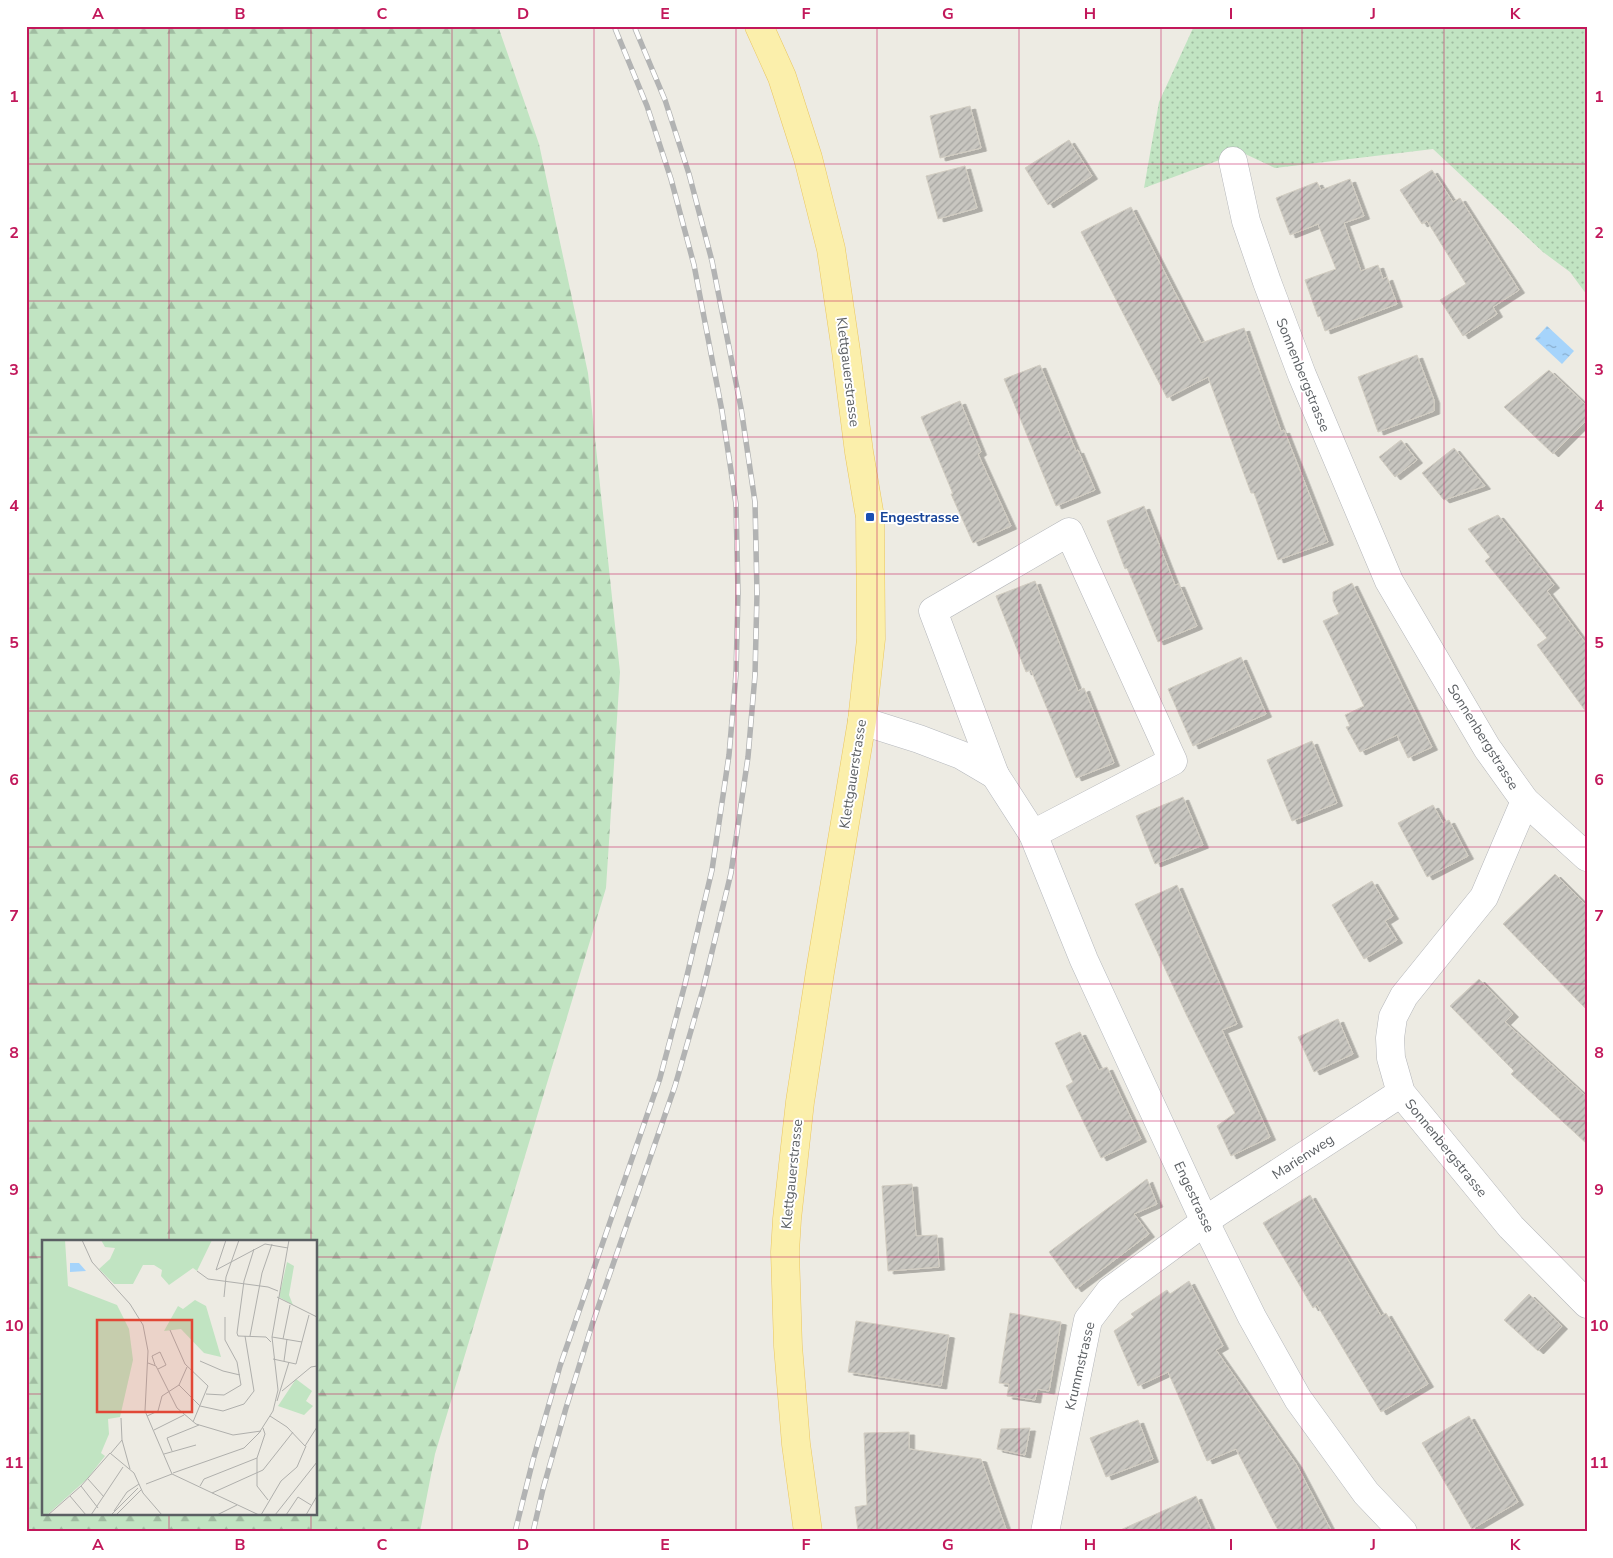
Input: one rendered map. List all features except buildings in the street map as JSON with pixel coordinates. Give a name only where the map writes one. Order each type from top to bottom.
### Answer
[{"type":"main road","name":"Klettgauerstrasse","points":[[759,26],[782,77],[808,158],[831,249],[858,452],[870,517],[871,639],[862,721],[802,1083],[787,1219],[785,1252],[788,1346],[796,1444],[808,1532]]},
{"type":"street","name":"Sonnenbergstrasse","points":[[1233,161],[1246,221],[1267,282],[1302,375],[1389,581],[1487,748],[1525,801],[1484,897],[1404,996],[1393,1017],[1390,1038],[1391,1058],[1401,1092],[1511,1227],[1587,1304]]},
{"type":"street","name":"Engestrasse","points":[[1033,834],[1173,761],[1069,532],[933,611],[995,775],[1033,834],[1084,960],[1205,1222],[1252,1317],[1298,1399],[1366,1493],[1403,1532]]},
{"type":"street","name":"Engestrasse","points":[[862,721],[920,739],[961,755],[995,775]]},
{"type":"street","points":[[1525,801],[1587,857]]},
{"type":"street","name":"Marienweg","points":[[1205,1222],[1401,1092]]},
{"type":"street","name":"Krummstrasse","points":[[1045,1532],[1088,1320],[1110,1291],[1205,1222]]},
{"type":"green space","points":[[26,26],[498,26],[539,144],[588,373],[620,672],[606,888],[435,1454],[420,1532],[26,1532]]},
{"type":"green space","points":[[1194,26],[1587,26],[1587,295],[1570,272],[1543,252],[1433,149],[1275,168],[1241,152],[1144,188],[1159,102]]},
{"type":"water","points":[[1547,326],[1574,351],[1562,364],[1535,339]]},
{"type":"railway","points":[[515,1532],[560,1366],[660,1078],[685,984],[712,870],[729,755],[736,674],[738,593],[736,504],[722,411],[694,265],[671,179],[647,106],[614,26]]},
{"type":"railway","points":[[533,1532],[566,1408],[592,1325],[675,1086],[703,989],[731,873],[748,757],[755,675],[757,593],[755,502],[741,408],[712,261],[689,174],[665,100],[634,26]]},
{"type":"place","name":"Engestrasse","points":[[870,517]]}]
